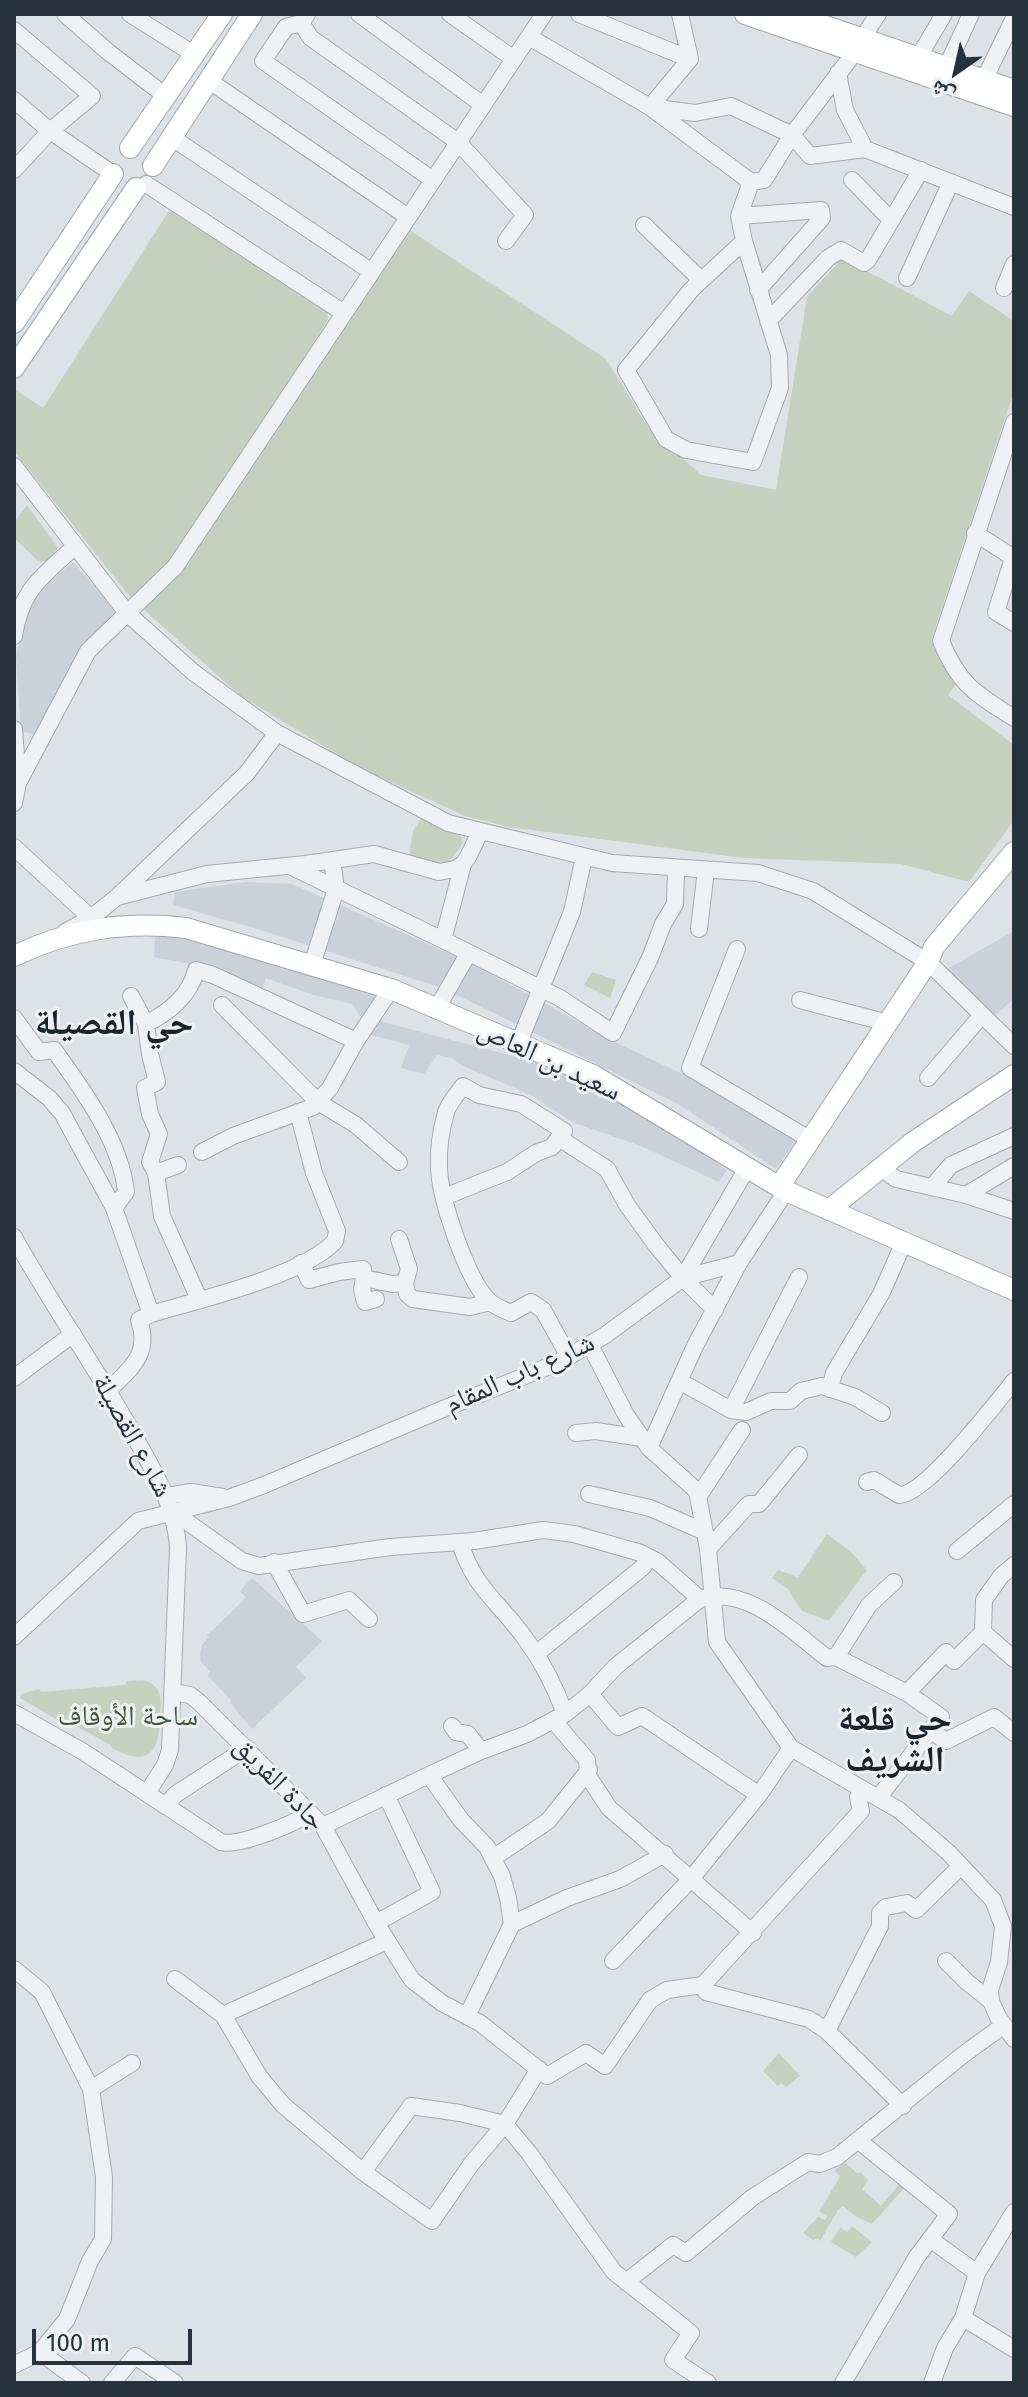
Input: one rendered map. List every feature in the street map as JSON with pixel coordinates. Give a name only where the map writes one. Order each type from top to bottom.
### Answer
[{"type":"main road","points":[[145,179],[124,187],[113,174],[112,167],[117,155],[130,148],[221,14]]},
{"type":"main road","points":[[14,368],[145,179],[252,14]]},
{"type":"main road","points":[[745,14],[859,46],[918,58],[1014,90]]},
{"type":"main road","points":[[790,14],[824,20],[859,46],[1014,106]]},
{"type":"main road","points":[[130,148],[142,151],[151,160],[145,179]]},
{"type":"main road","points":[[14,323],[113,174]]},
{"type":"main road","points":[[782,1189],[809,1139],[928,962],[934,947],[1014,852]]},
{"type":"main road","name":"سعيد بن العاص","points":[[14,956],[55,938],[111,926],[167,926],[186,928],[391,989],[593,1075],[782,1189],[1014,1290]]},
{"type":"main road","points":[[830,1209],[913,1142],[1014,1075]]},
{"type":"street","points":[[65,14],[167,97]]},
{"type":"street","points":[[130,14],[195,55]]},
{"type":"street","points":[[359,14],[483,105]]},
{"type":"street","points":[[450,14],[514,59]]},
{"type":"street","points":[[579,14],[690,59]]},
{"type":"street","points":[[680,14],[690,59]]},
{"type":"street","points":[[529,37],[650,107],[751,182],[764,180],[792,135],[859,46],[878,14]]},
{"type":"street","points":[[918,58],[944,14]]},
{"type":"street","points":[[946,68],[971,14]]},
{"type":"street","points":[[18,783],[88,651],[175,567],[529,37],[540,15]]},
{"type":"street","points":[[433,180],[263,61],[286,27],[304,18],[311,38],[458,142],[525,215],[506,241]]},
{"type":"street","points":[[984,80],[1014,18]]},
{"type":"street","points":[[14,30],[92,96],[50,131],[15,167]]},
{"type":"street","points":[[650,107],[690,59]]},
{"type":"street","points":[[838,73],[845,110],[865,149]]},
{"type":"street","points":[[208,80],[408,217]]},
{"type":"street","points":[[14,100],[50,131],[113,174]]},
{"type":"street","points":[[650,107],[695,113],[731,106],[792,135],[810,156],[865,149],[1014,207]]},
{"type":"street","points":[[171,137],[372,272]]},
{"type":"street","points":[[768,321],[828,258],[841,250],[864,263],[868,260],[921,170]]},
{"type":"street","points":[[145,179],[344,313]]},
{"type":"street","points":[[852,180],[891,220]]},
{"type":"street","points":[[744,241],[701,280],[626,370],[666,439],[686,450],[753,462],[780,388],[779,355],[739,216],[751,182]]},
{"type":"street","points":[[907,278],[951,182]]},
{"type":"street","points":[[739,216],[821,210],[822,218],[758,290]]},
{"type":"street","points":[[644,225],[701,280]]},
{"type":"street","points":[[1004,288],[1014,264]]},
{"type":"street","points":[[1013,429],[975,533],[941,641],[950,662],[969,689],[1014,718]]},
{"type":"street","points":[[14,466],[127,613],[193,672],[277,733],[448,823],[612,863],[758,873],[813,891],[928,962],[1014,1046]]},
{"type":"street","points":[[975,533],[1014,557],[996,612],[1014,623]]},
{"type":"street","points":[[14,636],[16,614],[28,589],[74,547]]},
{"type":"street","points":[[14,729],[18,783],[14,803]]},
{"type":"street","points":[[55,938],[91,918],[117,897],[247,773],[277,733]]},
{"type":"street","points":[[443,940],[463,864],[480,832]]},
{"type":"street","points":[[14,847],[91,918]]},
{"type":"street","points":[[117,897],[207,874],[374,854],[439,872],[463,864]]},
{"type":"street","points":[[518,1045],[572,912],[584,857]]},
{"type":"street","points":[[312,965],[336,889],[332,860]]},
{"type":"street","points":[[290,866],[560,998],[613,1033],[675,904],[676,868]]},
{"type":"street","points":[[699,929],[706,870]]},
{"type":"street","points":[[737,949],[690,1068],[809,1139]]},
{"type":"street","points":[[436,1010],[468,954]]},
{"type":"street","points":[[146,1024],[190,990],[196,970],[356,1041]]},
{"type":"street","points":[[202,1152],[233,1136],[313,1107],[330,1088],[356,1041],[391,989]]},
{"type":"street","points":[[131,996],[146,1024],[157,1082],[145,1088],[150,1114],[159,1134],[150,1162],[156,1173],[162,1216],[199,1299]]},
{"type":"street","points":[[800,1000],[888,1023]]},
{"type":"street","points":[[222,1005],[318,1102],[356,1125],[399,1162]]},
{"type":"street","points":[[928,1078],[982,1015]]},
{"type":"street","points":[[14,1018],[39,1052],[54,1050],[88,1098],[124,1172],[126,1192],[114,1208]]},
{"type":"street","points":[[14,1071],[49,1098],[62,1113],[114,1208],[151,1314]]},
{"type":"street","points":[[444,1197],[507,1172],[536,1153],[552,1147],[564,1131],[521,1104],[479,1095],[463,1086],[447,1109],[439,1170],[444,1197],[468,1266],[490,1302],[511,1313],[531,1302],[543,1310],[569,1357]]},
{"type":"street","points":[[109,1390],[138,1362],[144,1333],[139,1320],[302,1266],[332,1245],[337,1231],[314,1173],[298,1112]]},
{"type":"street","points":[[932,1187],[951,1165],[1014,1136]]},
{"type":"street","points":[[559,1138],[607,1169],[627,1205],[683,1278],[715,1310]]},
{"type":"street","points":[[156,1173],[178,1165]]},
{"type":"street","points":[[966,1195],[1014,1166]]},
{"type":"street","name":"شارع باب المقام","points":[[14,1637],[133,1524],[169,1504],[202,1492],[229,1498],[569,1357],[590,1345],[683,1278],[747,1168]]},
{"type":"street","points":[[881,1168],[896,1179],[966,1195],[1014,1211]]},
{"type":"street","points":[[646,1443],[681,1382],[695,1346],[739,1263],[782,1189]]},
{"type":"street","name":"شارع القصيلة","points":[[14,1237],[109,1390],[169,1504],[178,1547],[170,1754],[147,1793]]},
{"type":"street","points":[[399,1239],[409,1269],[405,1283],[407,1294],[413,1299],[470,1307],[490,1302]]},
{"type":"street","points":[[830,1389],[834,1373],[881,1294],[904,1242]]},
{"type":"street","points":[[683,1278],[739,1263]]},
{"type":"street","points":[[302,1266],[309,1280],[356,1275],[392,1284],[405,1283]]},
{"type":"street","points":[[356,1275],[365,1302],[376,1299]]},
{"type":"street","points":[[731,1410],[799,1277]]},
{"type":"street","points":[[14,1378],[73,1334]]},
{"type":"street","points":[[590,1345],[626,1415],[646,1443],[697,1491],[708,1549],[706,1598],[717,1642],[791,1748],[899,1810],[961,1866],[993,1900],[1003,1926],[1008,1927],[990,1990],[991,2001]]},
{"type":"street","points":[[867,1482],[874,1480],[899,1495],[914,1491],[953,1453],[1014,1381]]},
{"type":"street","points":[[681,1382],[731,1410],[746,1412],[771,1401],[790,1401],[801,1391],[822,1386],[855,1397],[882,1413]]},
{"type":"street","points":[[698,1497],[742,1430]]},
{"type":"street","points":[[576,1433],[596,1431],[646,1443]]},
{"type":"street","points":[[708,1549],[749,1504],[759,1504],[799,1455]]},
{"type":"street","points":[[589,1494],[650,1508],[705,1532]]},
{"type":"street","points":[[169,1504],[242,1561],[259,1566],[390,1547],[460,1543],[543,1530],[603,1541],[649,1557],[706,1598],[756,1605],[827,1658],[836,1657],[907,1693],[941,1717],[878,1798]]},
{"type":"street","points":[[957,1551],[1014,1504]]},
{"type":"street","points":[[460,1543],[468,1567],[479,1585],[536,1654],[559,1717],[587,1760],[588,1776],[609,1808],[753,1933]]},
{"type":"street","points":[[536,1654],[643,1567],[649,1557]]},
{"type":"street","points":[[274,1562],[303,1614],[349,1600],[369,1619]]},
{"type":"street","points":[[907,1693],[946,1652],[954,1661],[983,1632],[984,1600],[1001,1576],[1014,1565]]},
{"type":"street","points":[[836,1657],[869,1605],[894,1582]]},
{"type":"street","points":[[323,1826],[559,1717],[590,1694],[615,1667],[706,1598]]},
{"type":"street","points":[[983,1632],[1014,1659]]},
{"type":"street","name":"جادة الفريق","points":[[173,1692],[190,1695],[323,1826],[376,1923],[412,1980],[442,2003],[480,2023],[539,2069]]},
{"type":"street","points":[[590,1694],[618,1727],[642,1716],[759,1795]]},
{"type":"street","points":[[14,1713],[71,1743],[213,1839],[227,1844],[291,1823],[309,1813]]},
{"type":"street","points":[[931,1731],[946,1741],[994,1717],[1013,1730]]},
{"type":"street","points":[[452,1726],[456,1732],[468,1734],[481,1751]]},
{"type":"street","points":[[165,1806],[176,1794],[247,1748]]},
{"type":"street","points":[[613,1961],[690,1880],[759,1795],[791,1748]]},
{"type":"street","points":[[493,1858],[548,1821],[589,1770]]},
{"type":"street","points":[[429,1775],[461,1820],[487,1847],[502,1876],[512,1924],[467,2016]]},
{"type":"street","points":[[175,1979],[223,2015],[270,2092],[363,2172],[432,2221],[472,2163],[505,2124],[539,2069],[547,2076],[586,2053],[605,2066],[650,2000],[667,1990],[703,1985],[861,1811],[858,1797],[862,1790]]},
{"type":"street","points":[[376,1923],[432,1892],[386,1795]]},
{"type":"street","points":[[512,1924],[567,1898],[620,1879],[665,1854]]},
{"type":"street","points":[[827,2031],[880,1926],[880,1913],[886,1907],[907,1903],[916,1910],[961,1866]]},
{"type":"street","points":[[223,2015],[387,1941]]},
{"type":"street","points":[[946,1961],[991,2001],[1014,2039]]},
{"type":"street","points":[[14,1969],[42,1992],[91,2089],[104,2177],[103,2239],[90,2261],[67,2319],[40,2352],[14,2365]]},
{"type":"street","points":[[703,1985],[706,1992],[809,2019],[827,2031],[903,2106]]},
{"type":"street","points":[[626,2282],[673,2245],[686,2253],[753,2197],[808,2162],[820,2164],[837,2157],[1004,2025]]},
{"type":"street","points":[[91,2089],[132,2063]]},
{"type":"street","points":[[363,2172],[411,2106],[505,2124],[614,2272],[691,2333],[673,2360],[708,2383]]},
{"type":"street","points":[[843,2383],[916,2258],[949,2214],[859,2141]]},
{"type":"street","points":[[932,2383],[945,2348],[963,2318],[977,2273],[1014,2212]]},
{"type":"street","points":[[930,2239],[977,2273]]},
{"type":"street","points":[[963,2318],[1014,2349]]},
{"type":"street","points":[[40,2352],[82,2383]]},
{"type":"street","points":[[112,2383],[135,2356],[175,2383]]},
{"type":"shaded area","points":[[73,562],[116,611],[79,653],[34,734],[21,732],[16,657],[25,611],[32,596]]},
{"type":"shaded area","points":[[246,882],[292,884],[469,962],[613,1041],[712,1088],[797,1139],[776,1169],[678,1104],[445,989],[173,905],[175,892]]},
{"type":"shaded area","points":[[1014,931],[1014,999],[995,1015],[945,970]]},
{"type":"shaded area","points":[[175,934],[373,993],[383,1022],[589,1076],[727,1170],[719,1182],[641,1146],[574,1123],[531,1095],[451,1058],[437,1055],[424,1074],[401,1068],[409,1045],[371,1035],[353,1004],[313,995],[266,978],[261,992],[211,968],[154,957],[155,935]]},
{"type":"shaded area","points":[[252,1578],[322,1641],[296,1667],[306,1678],[252,1729],[208,1676],[210,1672],[201,1662],[200,1653],[209,1637],[207,1635],[246,1598],[240,1591]]},
{"type":"green space","points":[[174,203],[327,309],[328,320],[246,450],[169,562],[131,598],[14,451],[14,394],[16,390],[43,408]]},
{"type":"green space","points":[[408,229],[606,359],[648,427],[701,475],[776,490],[807,297],[842,258],[952,316],[969,291],[1014,321],[1014,391],[932,638],[958,681],[948,695],[1014,745],[1014,820],[969,882],[901,864],[744,858],[509,827],[465,816],[358,767],[241,696],[143,609]]},
{"type":"green space","points":[[27,505],[58,548],[48,560],[39,562],[14,538],[16,520]]},
{"type":"green space","points":[[423,815],[459,830],[463,843],[448,864],[437,868],[409,857],[413,831]]},
{"type":"green space","points":[[592,972],[616,980],[610,998],[584,985]]},
{"type":"green space","points":[[827,1534],[850,1551],[867,1570],[829,1621],[802,1611],[788,1589],[772,1578],[778,1570],[798,1577]]},
{"type":"green space","name":"ساحة الأوقاف","points":[[143,1680],[158,1690],[161,1706],[156,1744],[152,1751],[140,1757],[112,1748],[20,1698],[21,1694],[39,1689],[41,1692],[125,1685],[127,1681]]},
{"type":"green space","points":[[779,2053],[800,2076],[786,2087],[781,2083],[778,2086],[763,2071]]},
{"type":"green space","points":[[845,2162],[868,2180],[862,2189],[881,2206],[901,2182],[906,2186],[872,2224],[843,2206],[820,2241],[817,2238],[813,2240],[803,2233],[818,2217],[825,2220],[827,2216],[819,2211],[840,2177],[835,2170]]},
{"type":"green space","points":[[852,2226],[872,2242],[856,2257],[831,2242],[840,2227],[847,2232]]},
{"type":"district","name":"حي القصيلة","points":[[114,1024]]},
{"type":"district","name":"حي قلعة الشريف","points":[[895,1740]]}]
